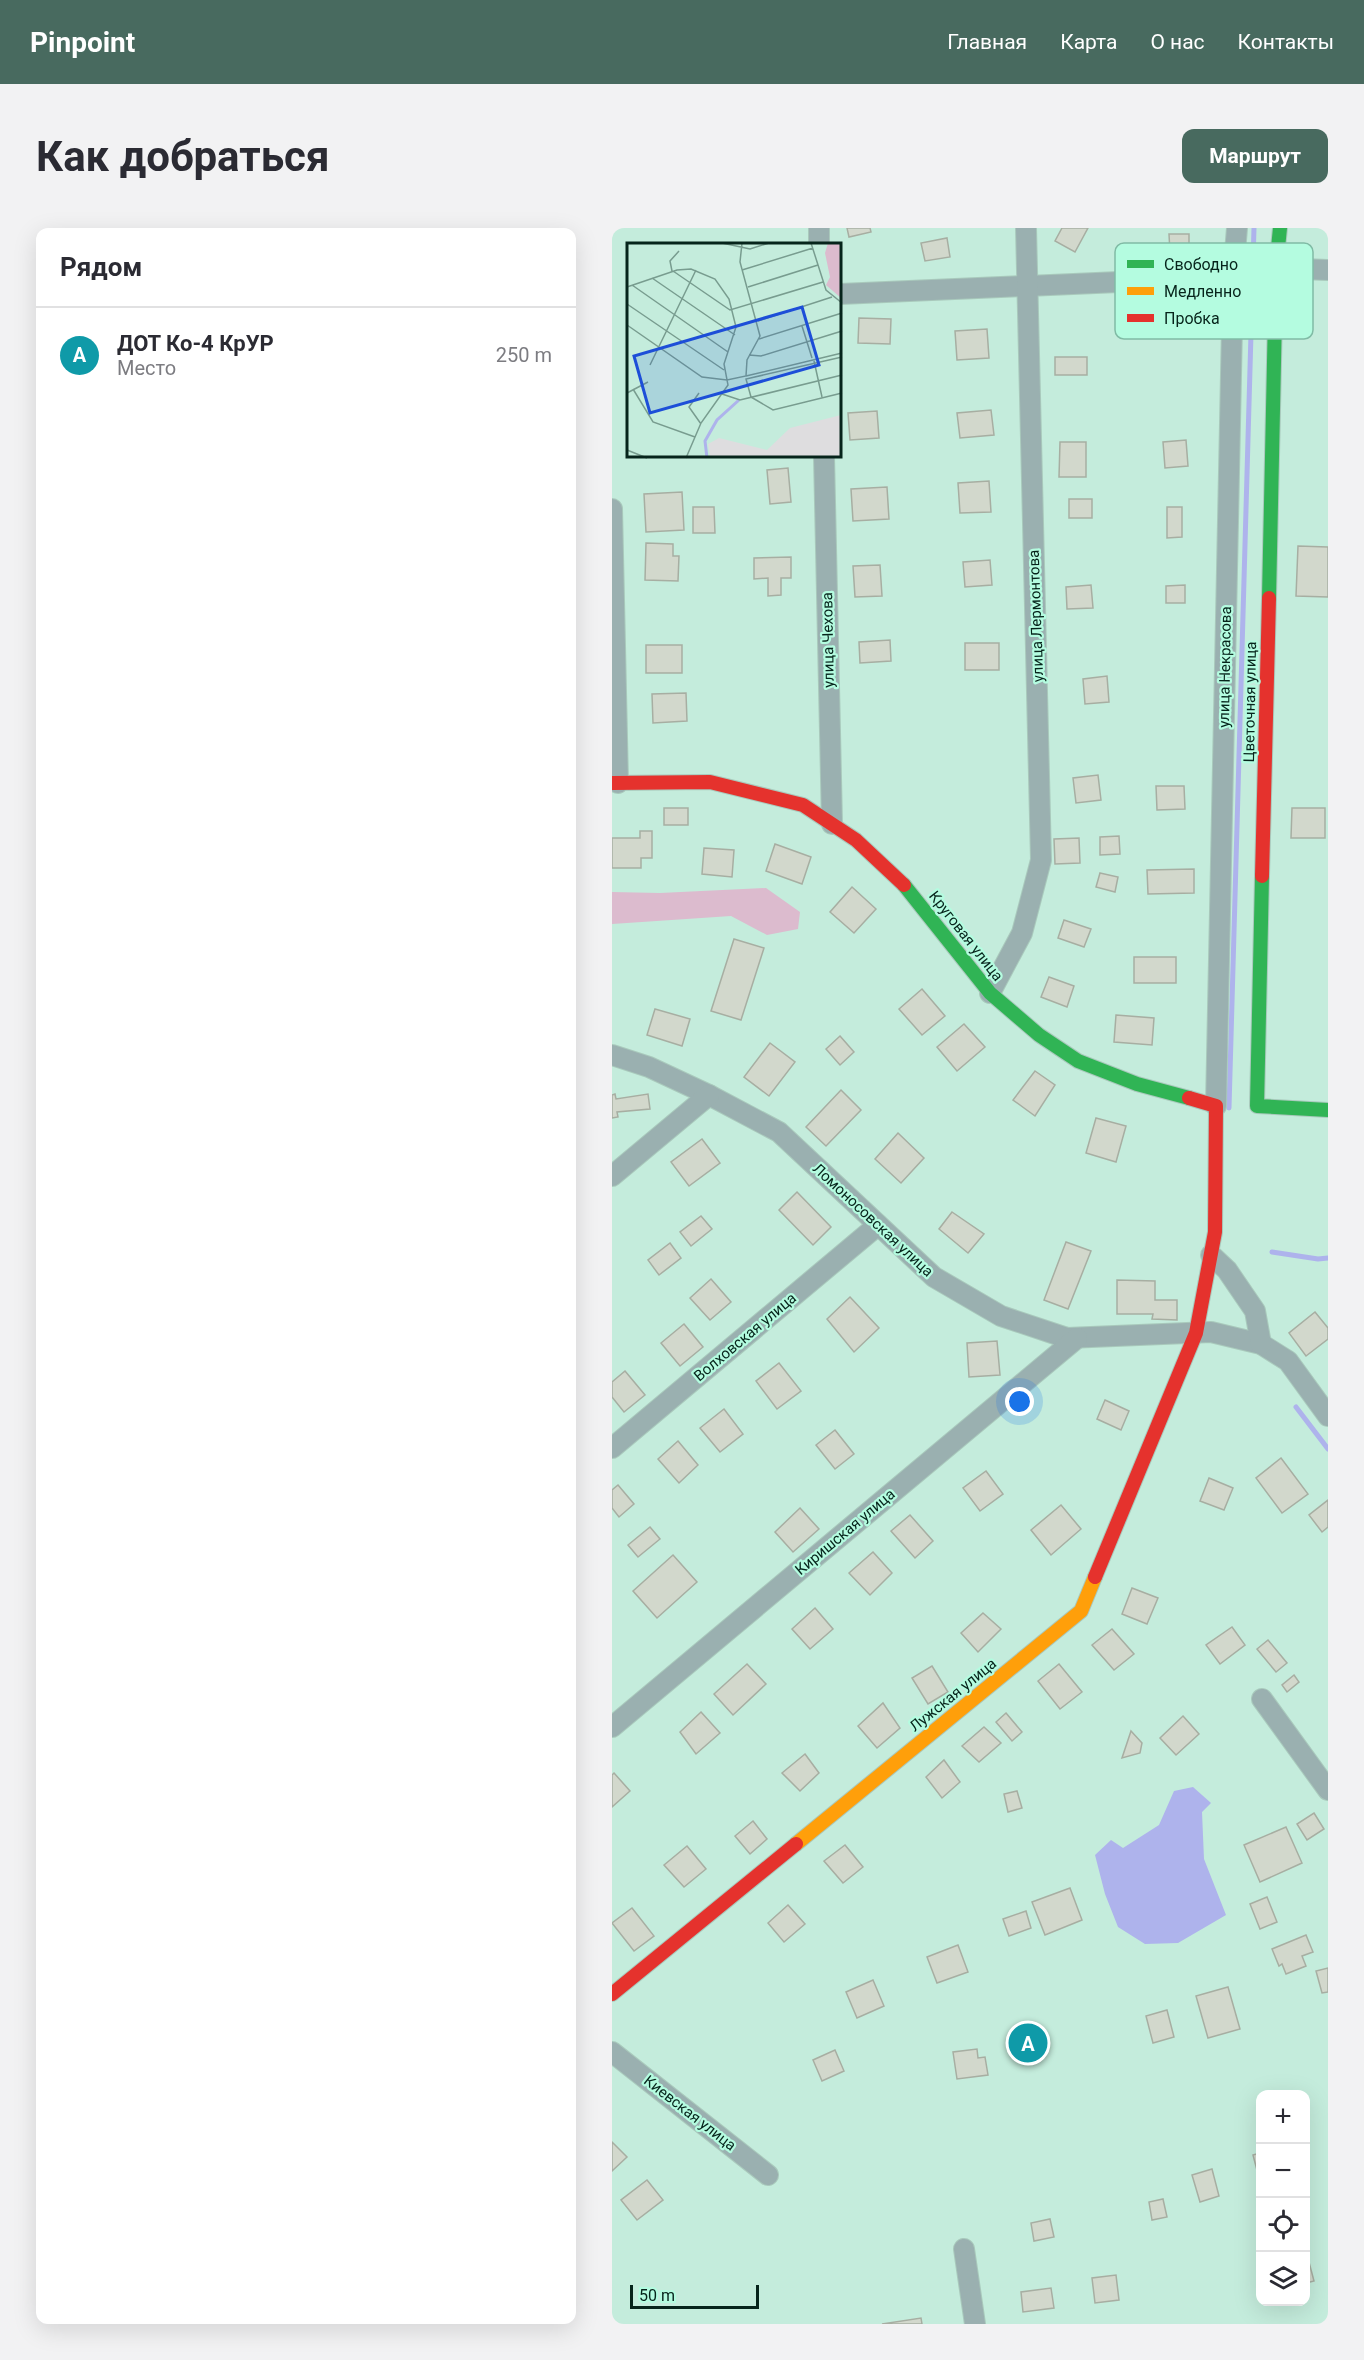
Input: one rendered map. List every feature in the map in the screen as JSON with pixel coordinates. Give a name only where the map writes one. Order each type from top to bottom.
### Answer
[{"type":"street","name":"улица Лермонтова","points":[[990,993],[1022,933],[1041,860],[1026,228]]},
{"type":"street","name":"улица Некрасова","points":[[1236,243],[1237,228]]},
{"type":"street","name":"Цветочная улица","points":[[1278,243],[1280,228]]},
{"type":"street","points":[[1313,269],[1328,270]]},
{"type":"street","points":[[842,294],[1115,282]]},
{"type":"street","name":"улица Некрасова","points":[[1216,1106],[1232,339]]},
{"type":"street","name":"Цветочная улица","points":[[1274,339],[1257,1106],[1328,1110]]},
{"type":"street","name":"улица Чехова","points":[[824,458],[832,824]]},
{"type":"street","points":[[612,509],[615,783]]},
{"type":"street","name":"Круговая улица","points":[[615,783],[710,782],[802,805],[856,840],[912,893],[990,993],[1039,1035],[1078,1061],[1137,1084],[1216,1106]]},
{"type":"street","name":"Ломоносовская улица","points":[[612,1055],[649,1067],[779,1132],[934,1277],[1001,1316],[1066,1338],[1211,1332],[1261,1344],[1288,1361],[1328,1416]]},
{"type":"street","points":[[612,1176],[709,1095]]},
{"type":"street","points":[[1196,1333],[1215,1232],[1216,1106]]},
{"type":"street","name":"Волховская улица","points":[[612,1448],[878,1225]]},
{"type":"street","points":[[1211,1255],[1227,1270],[1255,1311],[1261,1344]]},
{"type":"street","name":"Лужская улица","points":[[612,1994],[1081,1611],[1196,1333]]},
{"type":"street","name":"Киришская улица","points":[[612,1727],[1077,1338]]},
{"type":"street","points":[[1262,1699],[1328,1790]]},
{"type":"street","name":"Киевская улица","points":[[612,2052],[768,2175]]},
{"type":"street","points":[[964,2249],[975,2324]]},
{"type":"shaded area","points":[[766,888],[800,912],[798,929],[767,935],[731,916],[612,924],[612,892],[660,893]]},
{"type":"water","points":[[1193,1787],[1211,1803],[1202,1812],[1204,1859],[1226,1915],[1178,1943],[1145,1944],[1118,1927],[1105,1894],[1095,1855],[1111,1840],[1123,1848],[1159,1825],[1174,1791]]},
{"type":"building","points":[[847,228],[870,228],[871,232],[849,237]]},
{"type":"building","points":[[1062,228],[1088,228],[1075,252],[1055,241]]},
{"type":"building","points":[[1169,234],[1189,234],[1189,243],[1169,243]]},
{"type":"building","points":[[947,238],[950,257],[925,261],[921,243]]},
{"type":"building","points":[[859,318],[891,319],[890,344],[858,343]]},
{"type":"building","points":[[987,329],[989,358],[957,360],[955,331]]},
{"type":"building","points":[[1055,357],[1087,357],[1087,375],[1055,375]]},
{"type":"building","points":[[991,410],[994,435],[960,438],[957,413]]},
{"type":"building","points":[[877,411],[879,438],[850,440],[848,413]]},
{"type":"building","points":[[1186,440],[1188,466],[1165,468],[1163,442]]},
{"type":"building","points":[[1060,442],[1086,442],[1086,477],[1059,477]]},
{"type":"building","points":[[788,468],[791,502],[770,504],[767,470]]},
{"type":"building","points":[[989,481],[991,512],[960,513],[958,483]]},
{"type":"building","points":[[887,487],[889,519],[853,521],[851,489]]},
{"type":"building","points":[[682,492],[684,530],[646,532],[644,494]]},
{"type":"building","points":[[1069,499],[1092,499],[1092,518],[1069,518]]},
{"type":"building","points":[[693,507],[714,507],[715,533],[693,533]]},
{"type":"building","points":[[1167,507],[1182,507],[1182,537],[1167,538]]},
{"type":"building","points":[[646,543],[673,544],[673,556],[679,556],[678,581],[645,580]]},
{"type":"building","points":[[1298,546],[1328,547],[1328,597],[1296,596]]},
{"type":"building","points":[[791,557],[791,578],[781,578],[781,595],[768,596],[768,578],[754,579],[754,558]]},
{"type":"building","points":[[990,560],[992,585],[965,587],[963,562]]},
{"type":"building","points":[[880,565],[882,596],[855,597],[853,566]]},
{"type":"building","points":[[1091,585],[1093,608],[1067,609],[1066,587]]},
{"type":"building","points":[[1185,585],[1185,603],[1166,603],[1166,586]]},
{"type":"building","points":[[890,640],[891,661],[860,663],[859,642]]},
{"type":"building","points":[[965,643],[999,643],[999,670],[965,670]]},
{"type":"building","points":[[646,645],[682,645],[682,673],[646,673]]},
{"type":"building","points":[[1107,676],[1109,702],[1085,704],[1083,679]]},
{"type":"building","points":[[686,693],[687,721],[653,723],[652,694]]},
{"type":"building","points":[[1098,775],[1101,800],[1076,803],[1073,778]]},
{"type":"building","points":[[1156,786],[1184,786],[1185,809],[1157,810]]},
{"type":"building","points":[[664,808],[688,808],[688,825],[664,825]]},
{"type":"building","points":[[1292,808],[1325,808],[1325,838],[1291,838]]},
{"type":"building","points":[[640,831],[652,831],[652,858],[641,858],[641,868],[612,868],[612,838],[640,838]]},
{"type":"building","points":[[1119,836],[1120,854],[1100,855],[1100,837]]},
{"type":"building","points":[[1079,838],[1080,863],[1055,864],[1054,839]]},
{"type":"building","points":[[775,844],[811,857],[802,884],[766,871]]},
{"type":"building","points":[[704,848],[734,850],[732,877],[702,874]]},
{"type":"building","points":[[1194,869],[1194,893],[1148,894],[1147,870]]},
{"type":"building","points":[[1100,873],[1118,877],[1115,892],[1096,887]]},
{"type":"building","points":[[852,887],[876,909],[854,933],[830,912]]},
{"type":"building","points":[[1064,920],[1091,929],[1084,947],[1058,938]]},
{"type":"building","points":[[734,939],[764,948],[741,1020],[711,1011]]},
{"type":"building","points":[[1134,957],[1176,957],[1176,983],[1134,983]]},
{"type":"building","points":[[1049,977],[1074,986],[1067,1007],[1041,997]]},
{"type":"building","points":[[922,989],[945,1016],[922,1035],[899,1009]]},
{"type":"building","points":[[655,1009],[690,1019],[682,1046],[647,1035]]},
{"type":"building","points":[[1116,1015],[1154,1018],[1152,1045],[1114,1042]]},
{"type":"building","points":[[964,1024],[985,1047],[957,1071],[937,1047]]},
{"type":"building","points":[[840,1036],[854,1052],[840,1065],[826,1049]]},
{"type":"building","points":[[770,1043],[795,1062],[769,1096],[744,1077]]},
{"type":"building","points":[[1035,1071],[1055,1085],[1035,1116],[1013,1100]]},
{"type":"building","points":[[841,1090],[861,1110],[826,1146],[806,1127]]},
{"type":"building","points":[[615,1094],[616,1099],[648,1094],[650,1109],[617,1112],[618,1117],[612,1118],[612,1095]]},
{"type":"building","points":[[1096,1118],[1126,1126],[1116,1162],[1086,1153]]},
{"type":"building","points":[[898,1133],[924,1158],[901,1183],[875,1159]]},
{"type":"building","points":[[702,1139],[720,1163],[689,1186],[671,1162]]},
{"type":"building","points":[[797,1192],[831,1227],[813,1245],[779,1210]]},
{"type":"building","points":[[952,1212],[984,1234],[968,1253],[939,1229]]},
{"type":"building","points":[[701,1216],[712,1229],[691,1246],[680,1232]]},
{"type":"building","points":[[1066,1242],[1091,1251],[1068,1309],[1044,1300]]},
{"type":"building","points":[[670,1243],[681,1258],[659,1275],[648,1260]]},
{"type":"building","points":[[711,1279],[731,1302],[710,1320],[690,1298]]},
{"type":"building","points":[[1117,1280],[1155,1281],[1155,1300],[1177,1300],[1177,1320],[1152,1319],[1153,1314],[1117,1314]]},
{"type":"building","points":[[850,1297],[879,1328],[854,1352],[827,1319]]},
{"type":"building","points":[[1315,1312],[1328,1328],[1328,1339],[1306,1356],[1289,1333]]},
{"type":"building","points":[[684,1324],[703,1347],[680,1366],[661,1343]]},
{"type":"building","points":[[997,1341],[1000,1375],[969,1377],[967,1343]]},
{"type":"building","points":[[779,1363],[801,1391],[777,1409],[756,1381]]},
{"type":"building","points":[[625,1371],[645,1395],[624,1412],[612,1397],[612,1382]]},
{"type":"building","points":[[1105,1400],[1129,1411],[1121,1430],[1097,1419]]},
{"type":"building","points":[[724,1409],[743,1434],[720,1452],[700,1428]]},
{"type":"building","points":[[835,1430],[854,1454],[835,1469],[816,1445]]},
{"type":"building","points":[[678,1441],[698,1465],[679,1483],[658,1459]]},
{"type":"building","points":[[1281,1458],[1308,1494],[1282,1513],[1256,1478]]},
{"type":"building","points":[[986,1471],[1003,1494],[980,1511],[963,1488]]},
{"type":"building","points":[[1209,1478],[1233,1488],[1224,1510],[1200,1501]]},
{"type":"building","points":[[618,1485],[634,1504],[619,1517],[612,1508],[612,1490]]},
{"type":"building","points":[[1328,1500],[1328,1527],[1322,1532],[1309,1515]]},
{"type":"building","points":[[1061,1505],[1081,1529],[1051,1555],[1031,1530]]},
{"type":"building","points":[[800,1508],[819,1529],[793,1552],[775,1532]]},
{"type":"building","points":[[910,1515],[933,1541],[915,1558],[891,1531]]},
{"type":"building","points":[[650,1527],[660,1539],[638,1557],[628,1545]]},
{"type":"building","points":[[873,1552],[892,1573],[870,1595],[849,1573]]},
{"type":"building","points":[[673,1555],[697,1582],[657,1618],[633,1591]]},
{"type":"building","points":[[1132,1588],[1158,1598],[1147,1624],[1122,1614]]},
{"type":"building","points":[[815,1608],[833,1629],[810,1649],[792,1629]]},
{"type":"building","points":[[983,1613],[1001,1629],[978,1652],[961,1633]]},
{"type":"building","points":[[1232,1627],[1245,1645],[1220,1664],[1206,1645]]},
{"type":"building","points":[[1112,1629],[1134,1654],[1114,1670],[1092,1645]]},
{"type":"building","points":[[1268,1640],[1287,1663],[1276,1672],[1257,1649]]},
{"type":"building","points":[[747,1664],[766,1684],[733,1715],[714,1694]]},
{"type":"building","points":[[1059,1664],[1082,1692],[1060,1709],[1038,1681]]},
{"type":"building","points":[[932,1666],[948,1692],[928,1704],[912,1678]]},
{"type":"building","points":[[1294,1675],[1299,1682],[1287,1692],[1282,1685]]},
{"type":"building","points":[[883,1703],[900,1728],[877,1748],[858,1726]]},
{"type":"building","points":[[701,1712],[720,1733],[696,1754],[680,1732]]},
{"type":"building","points":[[1006,1713],[1022,1732],[1012,1741],[996,1722]]},
{"type":"building","points":[[1183,1716],[1199,1734],[1176,1755],[1160,1738]]},
{"type":"building","points":[[984,1727],[1001,1743],[979,1762],[962,1746]]},
{"type":"building","points":[[1131,1731],[1142,1743],[1140,1753],[1122,1758]]},
{"type":"building","points":[[805,1754],[819,1773],[800,1791],[782,1773]]},
{"type":"building","points":[[944,1760],[960,1782],[942,1798],[926,1777]]},
{"type":"building","points":[[614,1773],[630,1791],[612,1807],[612,1775]]},
{"type":"building","points":[[1017,1791],[1022,1808],[1008,1812],[1004,1794]]},
{"type":"building","points":[[1314,1813],[1324,1829],[1307,1840],[1297,1824]]},
{"type":"building","points":[[753,1821],[767,1839],[750,1854],[735,1836]]},
{"type":"building","points":[[1286,1827],[1302,1863],[1260,1882],[1244,1845]]},
{"type":"building","points":[[845,1845],[863,1867],[843,1883],[824,1861]]},
{"type":"building","points":[[687,1846],[706,1869],[684,1887],[664,1865]]},
{"type":"building","points":[[1070,1888],[1082,1920],[1045,1935],[1032,1902]]},
{"type":"building","points":[[1267,1897],[1277,1922],[1260,1929],[1250,1904]]},
{"type":"building","points":[[788,1905],[805,1924],[784,1942],[768,1923]]},
{"type":"building","points":[[632,1908],[654,1936],[634,1951],[612,1923]]},
{"type":"building","points":[[1026,1911],[1031,1928],[1009,1936],[1003,1919]]},
{"type":"building","points":[[1306,1935],[1313,1952],[1302,1956],[1306,1966],[1286,1974],[1282,1964],[1279,1966],[1272,1949]]},
{"type":"building","points":[[958,1945],[968,1972],[937,1983],[927,1957]]},
{"type":"building","points":[[1328,1968],[1328,1992],[1322,1993],[1316,1971]]},
{"type":"building","points":[[873,1980],[884,2006],[857,2018],[846,1992]]},
{"type":"building","points":[[1228,1987],[1240,2029],[1208,2038],[1196,1996]]},
{"type":"building","points":[[1167,2010],[1174,2037],[1153,2043],[1146,2016]]},
{"type":"building","points":[[977,2049],[978,2058],[985,2057],[988,2075],[957,2079],[953,2052]]},
{"type":"building","points":[[835,2050],[844,2071],[822,2081],[813,2060]]},
{"type":"building","points":[[612,2142],[627,2157],[612,2171]]},
{"type":"building","points":[[1212,2169],[1219,2196],[1200,2202],[1192,2175]]},
{"type":"building","points":[[647,2180],[663,2200],[637,2220],[621,2200]]},
{"type":"building","points":[[1163,2199],[1167,2217],[1152,2220],[1149,2202]]},
{"type":"building","points":[[1050,2219],[1054,2237],[1034,2241],[1031,2223]]},
{"type":"building","points":[[1310,2266],[1314,2281],[1310,2282]]},
{"type":"building","points":[[1116,2275],[1119,2300],[1095,2303],[1092,2278]]},
{"type":"building","points":[[1051,2288],[1054,2308],[1023,2312],[1021,2292]]},
{"type":"building","points":[[921,2318],[922,2324],[882,2324]]},
{"type":"waterway","points":[[1254,228],[1254,243]]},
{"type":"waterway","points":[[1229,1108],[1251,339]]},
{"type":"waterway","points":[[1272,1252],[1318,1259],[1328,1258]]},
{"type":"waterway","points":[[1296,1407],[1328,1449]]},
{"type":"traffic: fast","points":[[1278,243],[1280,228]]},
{"type":"traffic: fast","points":[[1269,598],[1274,339]]},
{"type":"traffic: fast","points":[[1262,876],[1257,1106],[1328,1110]]},
{"type":"traffic: fast","points":[[904,885],[990,993],[1039,1035],[1078,1061],[1137,1084],[1189,1098]]},
{"type":"traffic: slow","points":[[796,1844],[1081,1611],[1095,1577]]},
{"type":"traffic: jam","points":[[1262,876],[1269,598]]},
{"type":"traffic: jam","points":[[612,783],[710,782],[803,805],[856,840],[904,885]]},
{"type":"traffic: jam","points":[[1095,1577],[1196,1333],[1215,1232],[1216,1106],[1189,1098]]},
{"type":"traffic: jam","points":[[612,1994],[796,1844]]},
{"type":"place","name":"ДОТ Ко-4 КрУР","points":[[1028,2043]]}]
